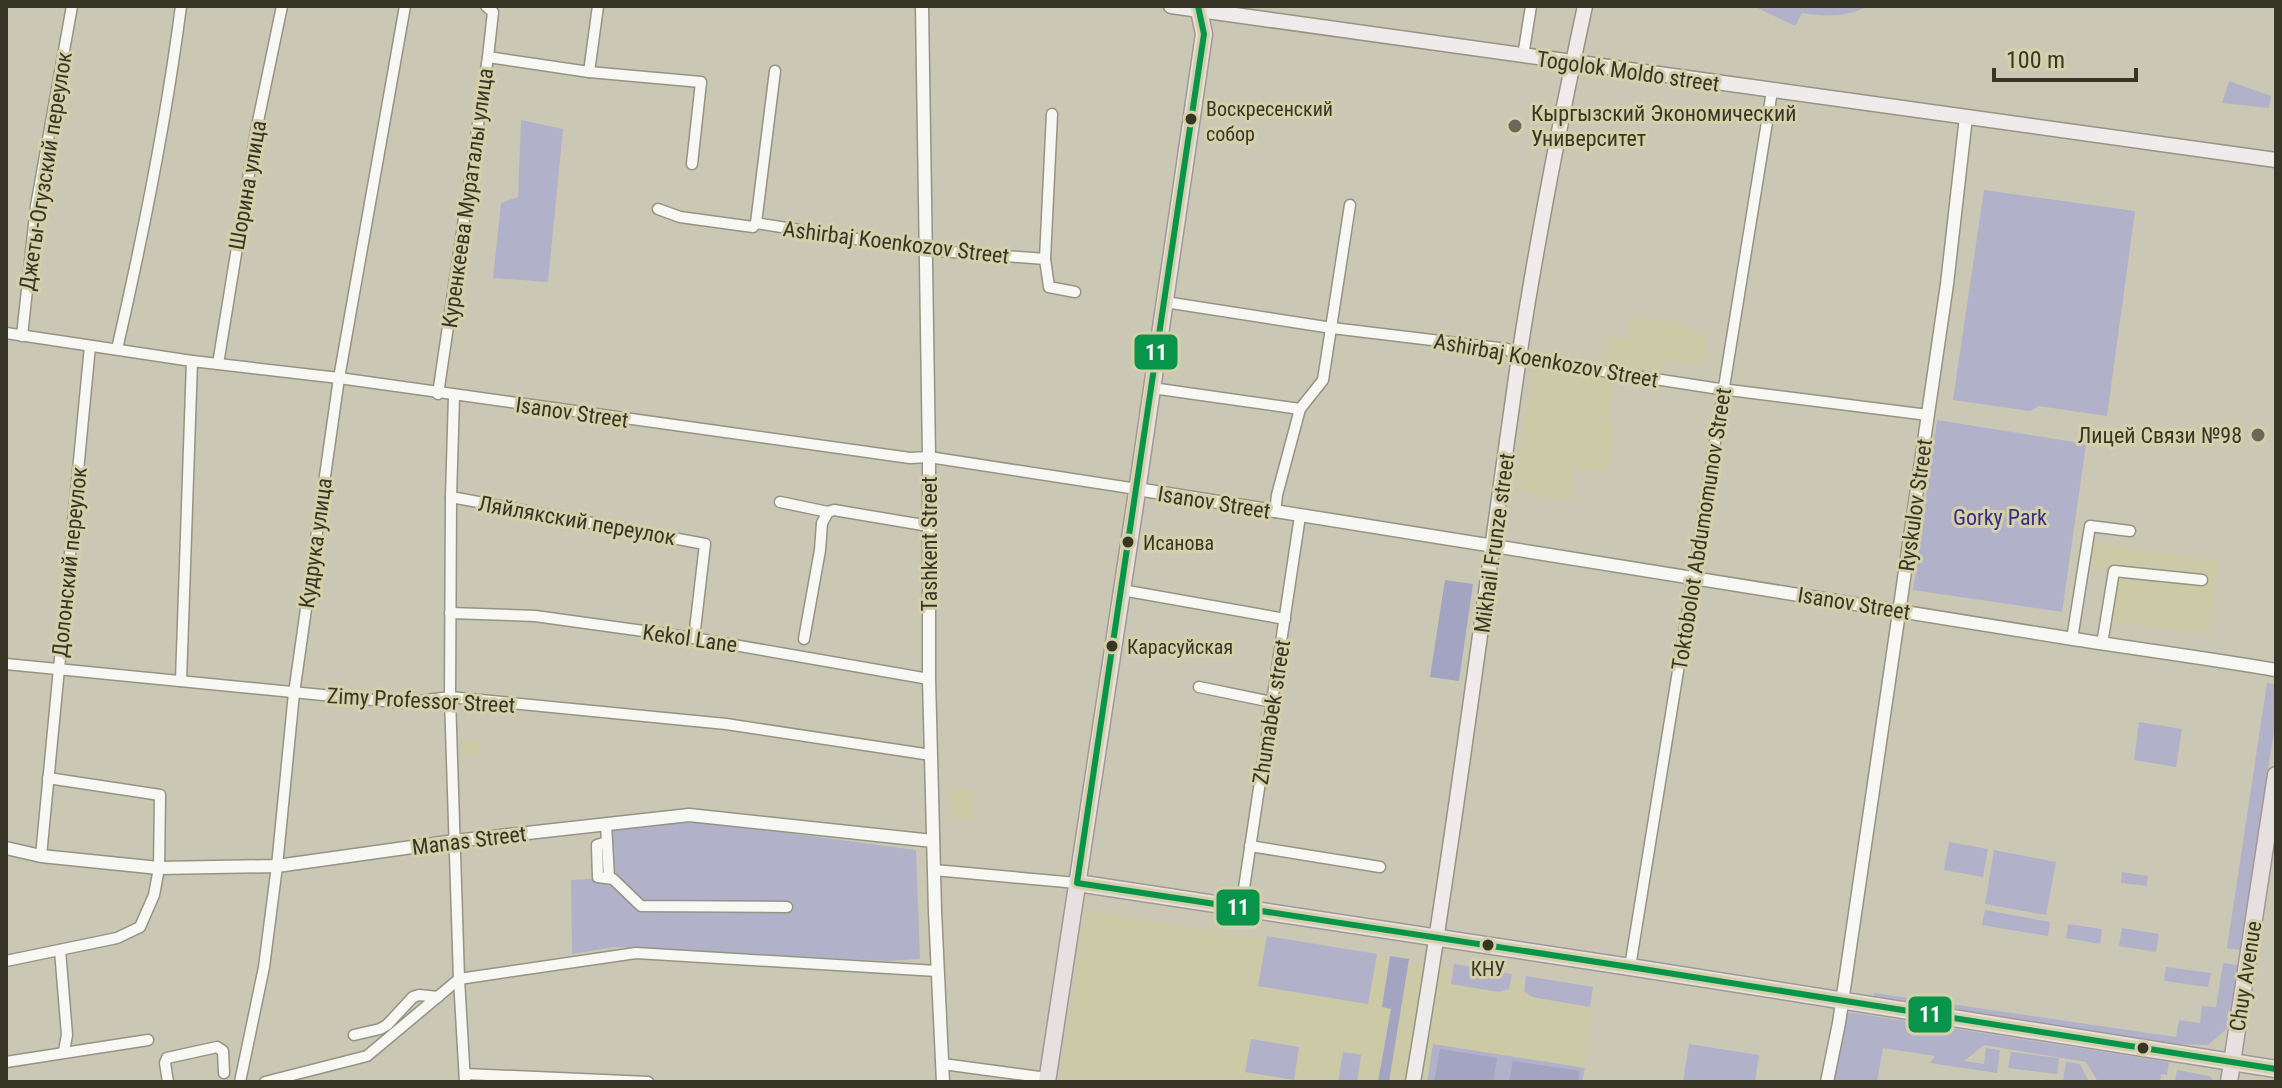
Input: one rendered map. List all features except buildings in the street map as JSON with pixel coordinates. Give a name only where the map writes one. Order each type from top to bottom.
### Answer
[{"type":"main road","name":"Togolok Moldo street","points":[[1171,6],[1200,7],[1572,63],[2276,160]]},
{"type":"main road","name":"Mikhail Frunze street","points":[[1413,1082],[1438,938],[1519,358],[1585,6]]},
{"type":"main road","points":[[1047,1080],[1204,34],[1200,7]]},
{"type":"main road","name":"Chuy Avenue","points":[[2229,1082],[2276,775]]},
{"type":"main road","points":[[1077,883],[2276,1069]]},
{"type":"street","name":"Джеты-Огузский переулок","points":[[22,336],[36,206],[72,6]]},
{"type":"street","points":[[117,349],[167,104],[181,6]]},
{"type":"street","name":"Шорина улица","points":[[218,364],[256,131],[282,6]]},
{"type":"street","name":"Кудрука улица","points":[[240,1082],[264,967],[294,693],[339,378],[405,6]]},
{"type":"street","name":"Куренкеева Мураталы улица","points":[[438,394],[488,57],[493,12],[486,6]]},
{"type":"street","points":[[589,72],[598,6]]},
{"type":"street","name":"Tashkent Street","points":[[922,6],[929,679],[943,1082]]},
{"type":"street","points":[[1523,56],[1531,6]]},
{"type":"street","points":[[488,57],[589,72],[701,82],[692,164]]},
{"type":"street","name":"Ashirbaj Koenkozov Street","points":[[775,71],[756,223],[925,250],[1045,259]]},
{"type":"street","name":"Toktobolot Abdumomunov Street","points":[[1630,967],[1772,91]]},
{"type":"street","points":[[1052,114],[1045,259],[1049,287],[1075,292]]},
{"type":"street","name":"Ryskulov Street","points":[[1827,1082],[1839,1023],[1947,284],[1966,117]]},
{"type":"street","points":[[1275,512],[1300,409],[1323,380],[1350,205]]},
{"type":"street","points":[[658,209],[680,217],[753,227],[756,223]]},
{"type":"street","name":"Ashirbaj Koenkozov Street","points":[[1165,302],[1332,328],[1507,349],[1519,358],[1724,389],[1928,415]]},
{"type":"street","name":"Isanov Street","points":[[6,333],[910,458],[929,457],[2276,670]]},
{"type":"street","name":"Долонский переулок","points":[[41,856],[90,346]]},
{"type":"street","points":[[181,681],[192,361]]},
{"type":"street","points":[[1152,388],[1300,409]]},
{"type":"street","points":[[454,396],[450,697],[465,1078],[648,1082]]},
{"type":"street","name":"Ляйлякский переулок","points":[[451,497],[705,544],[694,638]]},
{"type":"street","points":[[780,502],[929,526]]},
{"type":"street","points":[[804,639],[822,523],[828,512]]},
{"type":"street","name":"Zhumabek street","points":[[1241,908],[1300,516]]},
{"type":"street","points":[[2072,639],[2090,526],[2130,531]]},
{"type":"street","points":[[2102,644],[2114,571],[2202,580]]},
{"type":"street","points":[[1122,590],[1285,619]]},
{"type":"street","name":"Kekol Lane","points":[[450,613],[535,616],[694,638],[929,679]]},
{"type":"street","name":"Zimy Professor Street","points":[[6,664],[404,703],[450,697],[726,724],[931,755]]},
{"type":"street","points":[[1199,687],[1272,702]]},
{"type":"street","points":[[6,961],[117,938],[140,927],[154,895],[159,868],[160,795],[48,778]]},
{"type":"street","name":"Manas Street","points":[[6,848],[41,856],[159,868],[277,866],[455,841],[689,815],[933,841]]},
{"type":"street","points":[[606,824],[609,878],[641,906],[787,907]]},
{"type":"street","points":[[1250,846],[1380,867]]},
{"type":"street","points":[[934,870],[1077,883]]},
{"type":"street","points":[[60,950],[67,1035],[64,1051]]},
{"type":"street","points":[[265,1082],[367,1056],[459,979],[636,953],[937,971]]},
{"type":"street","points":[[354,1035],[387,1025],[413,997],[438,997]]},
{"type":"street","points":[[6,1062],[148,1040]]},
{"type":"street","points":[[168,1082],[167,1058],[217,1047],[223,1051],[224,1073]]},
{"type":"street","points":[[943,1064],[1047,1080]]},
{"type":"shaded area","points":[[1631,317],[1675,322],[1690,331],[1708,334],[1704,365],[1663,360],[1661,371],[1601,362],[1605,336],[1628,339]]},
{"type":"shaded area","points":[[1533,369],[1615,381],[1609,420],[1615,429],[1611,466],[1602,471],[1574,468],[1570,502],[1533,496],[1530,491],[1516,489]]},
{"type":"shaded area","points":[[2083,541],[2219,561],[2209,635],[2112,621],[2119,571],[2079,565]]},
{"type":"shaded area","points":[[1445,580],[1473,584],[1459,681],[1430,677]]},
{"type":"shaded area","points":[[462,741],[481,742],[481,756],[461,755]]},
{"type":"shaded area","points":[[949,789],[972,789],[973,819],[950,819]]},
{"type":"shaded area","points":[[1086,910],[1595,993],[1582,1082],[1060,1082]]},
{"type":"shaded area","points":[[1390,956],[1409,959],[1389,1082],[1378,1082],[1391,1009],[1382,1007]]},
{"type":"shaded area","points":[[1440,1049],[1497,1058],[1493,1082],[1434,1082]]},
{"type":"shaded area","points":[[1513,1061],[1580,1071],[1578,1082],[1509,1082]]},
{"type":"green space","points":[[1753,6],[1869,6],[1836,15],[1802,13],[1795,26]]},
{"type":"green space","points":[[2229,81],[2271,96],[2269,108],[2222,103]]},
{"type":"green space","points":[[521,120],[563,129],[548,282],[493,278],[501,203],[518,197]]},
{"type":"green space","points":[[1984,190],[2135,211],[2107,416],[2039,406],[2030,411],[1953,400]]},
{"type":"green space","name":"Gorky Park","points":[[1937,420],[2086,444],[2062,612],[1913,590]]},
{"type":"green space","points":[[2267,683],[2276,684],[2276,718],[2240,950],[2227,948]]},
{"type":"green space","points":[[2139,722],[2182,729],[2176,767],[2134,760]]},
{"type":"green space","points":[[696,821],[916,850],[920,959],[889,961],[615,947],[572,954],[571,880],[612,878],[609,829]]},
{"type":"green space","points":[[1949,842],[1988,849],[1983,877],[1944,870]]},
{"type":"green space","points":[[1994,850],[2056,862],[2046,915],[1985,904]]},
{"type":"green space","points":[[2122,872],[2148,876],[2147,886],[2121,883]]},
{"type":"green space","points":[[1985,910],[2050,922],[2048,936],[1982,925]]},
{"type":"green space","points":[[2068,924],[2102,929],[2100,944],[2066,938]]},
{"type":"green space","points":[[2122,928],[2159,934],[2156,952],[2119,946]]},
{"type":"green space","points":[[1267,936],[1377,954],[1368,1004],[1258,986]]},
{"type":"green space","points":[[2223,963],[2239,965],[2230,1026],[2208,1045],[2176,1044],[1873,1000],[1874,993],[2176,1037],[2179,1020],[2200,1023],[2202,1006],[2216,1007]]},
{"type":"green space","points":[[1454,964],[1512,974],[1509,989],[1499,992],[1451,984]]},
{"type":"green space","points":[[2166,967],[2211,973],[2208,987],[2164,981]]},
{"type":"green space","points":[[1526,976],[1593,987],[1590,1007],[1532,997],[1524,991]]},
{"type":"green space","points":[[1845,1014],[2169,1062],[2167,1075],[2161,1074],[2160,1082],[2098,1082],[2086,1062],[1984,1045],[1964,1061],[1984,1064],[1986,1048],[2000,1050],[1997,1073],[1930,1063],[1935,1056],[1883,1048],[1877,1082],[1833,1082]]},
{"type":"green space","points":[[1251,1039],[1299,1047],[1294,1080],[1245,1072]]},
{"type":"green space","points":[[1433,1044],[1585,1068],[1582,1082],[1427,1082]]},
{"type":"green space","points":[[1689,1044],[1759,1055],[1755,1082],[1683,1082]]},
{"type":"green space","points":[[1343,1052],[1361,1055],[1357,1082],[1338,1082]]},
{"type":"green space","points":[[2011,1052],[2059,1058],[2057,1074],[2008,1068]]},
{"type":"green space","points":[[2066,1062],[2080,1064],[2089,1082],[2063,1082]]},
{"type":"green space","points":[[2177,1070],[2210,1076],[2214,1082],[2175,1082]]},
{"type":"transit line","name":"11","points":[[1198,6],[1204,34],[1077,883],[2276,1069]]},
{"type":"place","name":"Воскресенский собор","points":[[1191,119]]},
{"type":"place","name":"Кыргызский Экономический Университет","points":[[1515,126]]},
{"type":"place","name":"Лицей Связи №98","points":[[2258,435]]},
{"type":"place","name":"Исанова","points":[[1128,542]]},
{"type":"place","name":"Карасуйская","points":[[1112,646]]},
{"type":"place","name":"КНУ","points":[[1488,945]]}]
